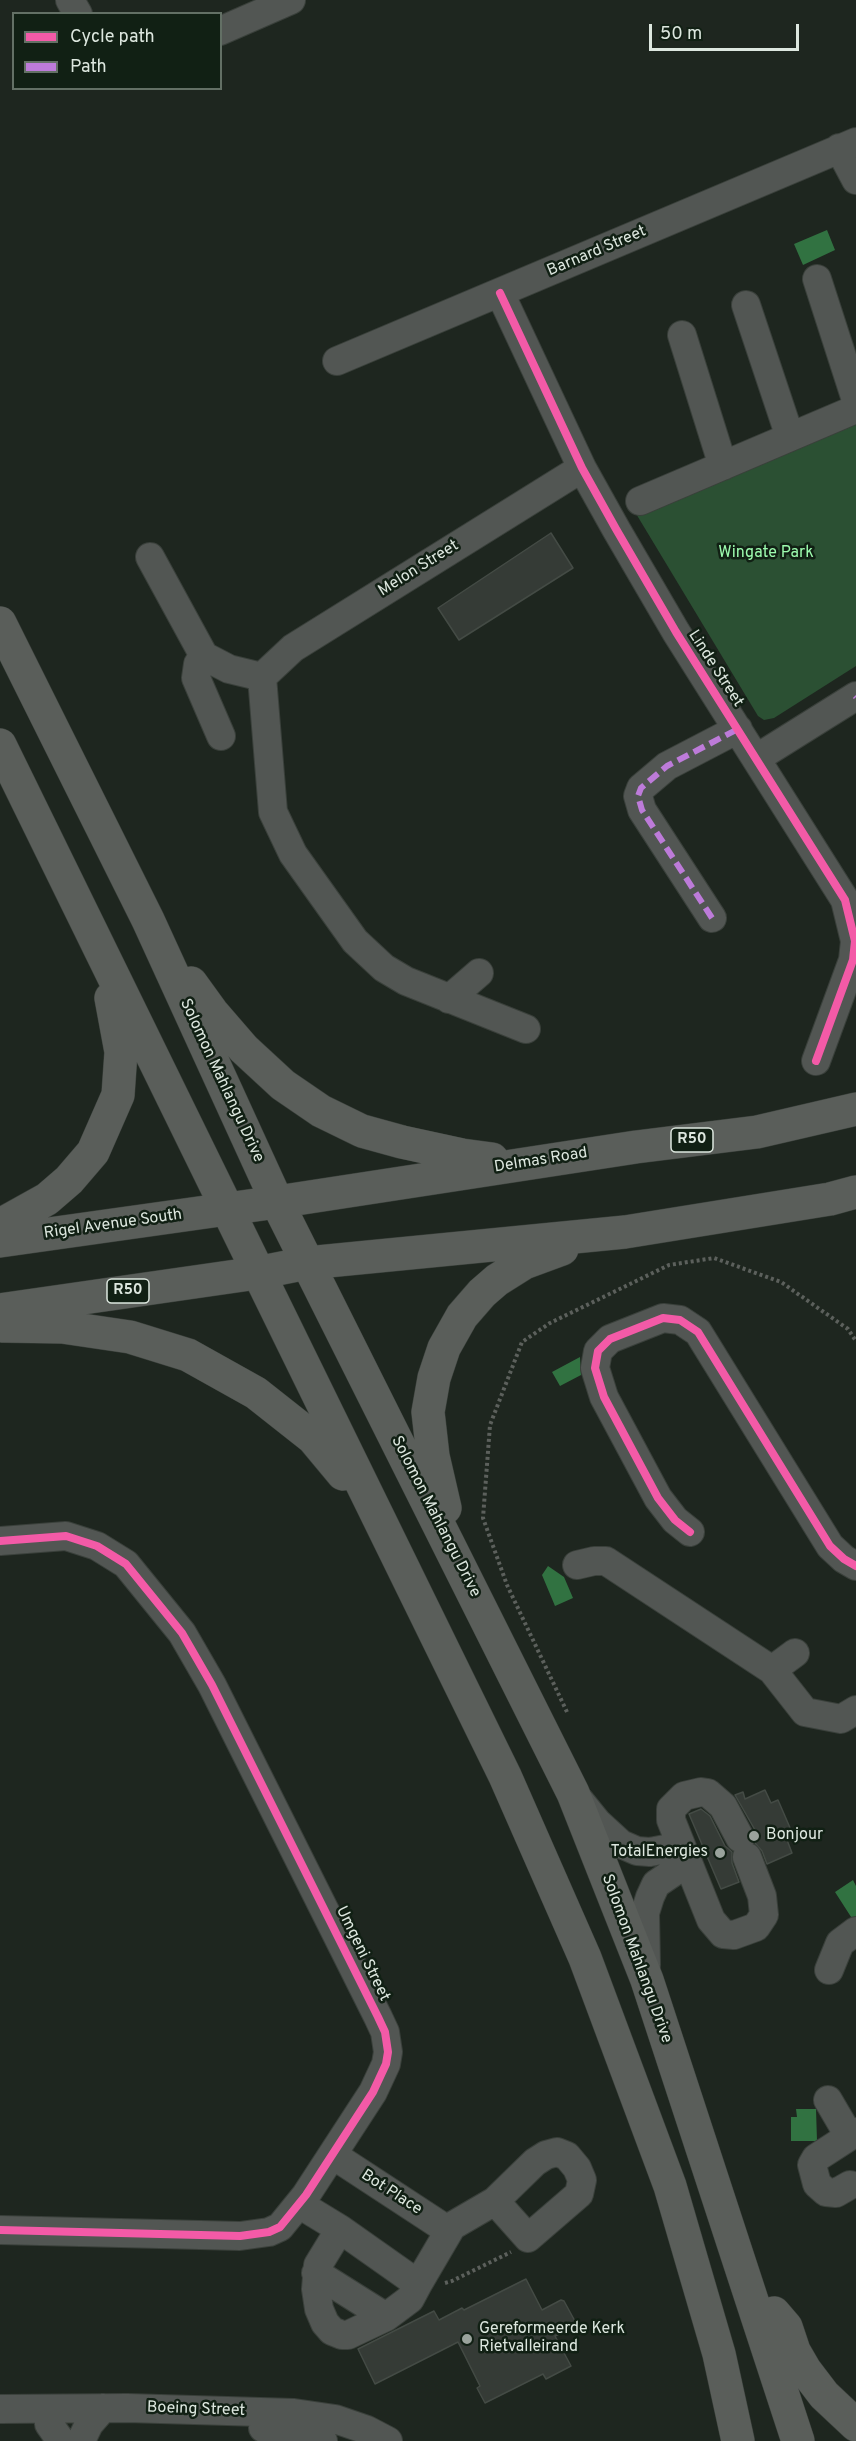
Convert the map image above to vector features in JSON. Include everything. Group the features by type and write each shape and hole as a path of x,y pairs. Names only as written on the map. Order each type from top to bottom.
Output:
{"main road":[{"name":"Solomon Mahlangu Drive","path":"0,623 148,920 276,1202 573,1793 647,1980 798,2441"},
{"path":"0,746 505,1776 585,1958 670,2186 719,2354 738,2441"},
{"path":"148,920 212,1012 244,1049 283,1085 321,1111 362,1131 402,1143 462,1155 527,1163"},
{"path":"0,1226 47,1199 69,1180 93,1152 118,1095 121,1052 115,1009 89,928"},
{"name":"Delmas Road","path":"226,1209 527,1163 757,1132 856,1109"},
{"name":"R50","path":"0,1310 257,1273 307,1263 625,1232 830,1199 856,1192"},
{"name":"Rigel Avenue South","path":"0,1241 226,1209"},
{"path":"460,1565 433,1456 428,1412 434,1378 444,1348 462,1316 482,1293 515,1269 547,1253 625,1232"},
{"path":"0,1326 62,1327 129,1337 188,1355 256,1393 313,1438 377,1515"},
{"path":"747,2283 786,2327 794,2351 824,2395 856,2425"}],"street":[{"path":"222,30 291,0"},
{"path":"848,145 856,180"},
{"name":"Barnard Street","path":"337,361 848,145"},
{"path":"817,279 856,400"},
{"name":"Linde Street","path":"500,293 582,468 676,632 845,900 853,924 855,941 853,960 816,1061"},
{"path":"747,305 790,436"},
{"path":"682,335 723,466"},
{"path":"640,501 856,409"},
{"name":"Melon Street","path":"262,677 293,648 582,468"},
{"path":"150,557 204,656 229,669 262,677 270,799 273,812 293,854 365,951 384,968 406,981 526,1029"},
{"path":"204,656 198,664 196,678 221,736"},
{"path":"757,758 856,696"},
{"path":"712,918 642,810 638,796 641,788 667,766 738,729"},
{"path":"449,999 479,973"},
{"path":"690,1532 675,1520 658,1498 604,1397 595,1368 598,1352 610,1339 663,1318 680,1320 698,1332 830,1546 856,1566"},
{"name":"Umgeni Street","path":"0,1541 66,1536 97,1546 126,1564 182,1633 208,1676 385,2032 388,2052 387,2064 373,2092 333,2155 280,2227 269,2232 240,2236 0,2230"},
{"path":"577,1565 606,1561 700,1634 757,1667 797,1718 851,1721"},
{"path":"757,1667 795,1653"},
{"path":"701,1792 714,1797 723,1806 743,1847 762,1896 764,1915 756,1927 734,1935 723,1934 715,1927 684,1855 671,1820 671,1809 684,1796 701,1792"},
{"path":"573,1793 597,1822 621,1844 637,1851 684,1855"},
{"path":"647,1980 645,1913 656,1884 684,1855"},
{"path":"829,1970 840,1943 856,1931"},
{"path":"828,2100 853,2134 816,2158 812,2165 818,2184 826,2192 836,2193 850,2185"},
{"path":"340,2229 318,2265 316,2273 319,2309 325,2323 332,2331 348,2335 386,2317 410,2299 449,2231 456,2223 495,2202 535,2162 546,2155 557,2152 567,2156 577,2168 582,2180 579,2194 528,2238 495,2202"},
{"name":"Bot Place","path":"333,2155 449,2231"},
{"path":"299,2204 340,2229 418,2284"},
{"path":"316,2273 386,2317"},
{"name":"Boeing Street","path":"0,2409 91,2424 233,2425 284,2430 323,2441"},
{"name":"Boeing Street","path":"0,2422 55,2433 91,2424 294,2413 335,2420 367,2430 388,2441"}],"path":[{"path":"418,2284 424,2287 452,2282 511,2252 528,2238"}],"green space":[{"name":"Wingate Park","path":"856,416 856,666 774,718 764,720 758,716 635,512"}],"shaded area":[{"path":"827,230 835,250 803,265 794,244"},
{"path":"580,1357 581,1375 560,1386 552,1372"},
{"path":"548,1566 564,1577 573,1598 555,1606 542,1575"},
{"path":"853,1880 856,1886 856,1918 853,1920 835,1892"},
{"path":"796,2109 816,2109 817,2141 791,2141 791,2117 797,2117"}],"building":[{"path":"551,533 573,568 459,640 438,608"},
{"path":"765,1790 771,1803 778,1800 794,1837 787,1840 792,1853 767,1864 762,1851 755,1843 755,1830 735,1795 743,1792 745,1799"},
{"path":"701,1809 710,1816 725,1846 732,1852 732,1863 739,1882 721,1889 689,1814"},
{"name":"Gereformeerde Kerk Rietvalleirand","path":"526,2279 542,2310 561,2300 564,2301 576,2323 575,2327 555,2336 571,2366 546,2379 543,2374 485,2403 477,2388 480,2386 458,2342 375,2384 358,2349 434,2311 439,2320"}],"marked path":[{"path":"712,918 642,810 638,796 641,788 667,766 738,729"}],"cycle path":[{"path":"500,293 582,468 616,529 676,632 845,900 855,941 853,960 816,1061"},
{"path":"690,1532 675,1520 658,1498 604,1397 595,1368 598,1351 610,1339 663,1318 680,1320 698,1332 830,1546 856,1566"},
{"path":"0,1541 66,1536 97,1546 126,1564 182,1633 212,1685 378,2017 385,2032 388,2052 386,2064 373,2092 306,2195 280,2227 269,2232 240,2236 0,2230"}],"place":[{"name":"Bonjour","path":"754,1836"},
{"name":"TotalEnergies","path":"720,1853"},
{"name":"Gereformeerde Kerk Rietvalleirand","path":"467,2339"}]}
